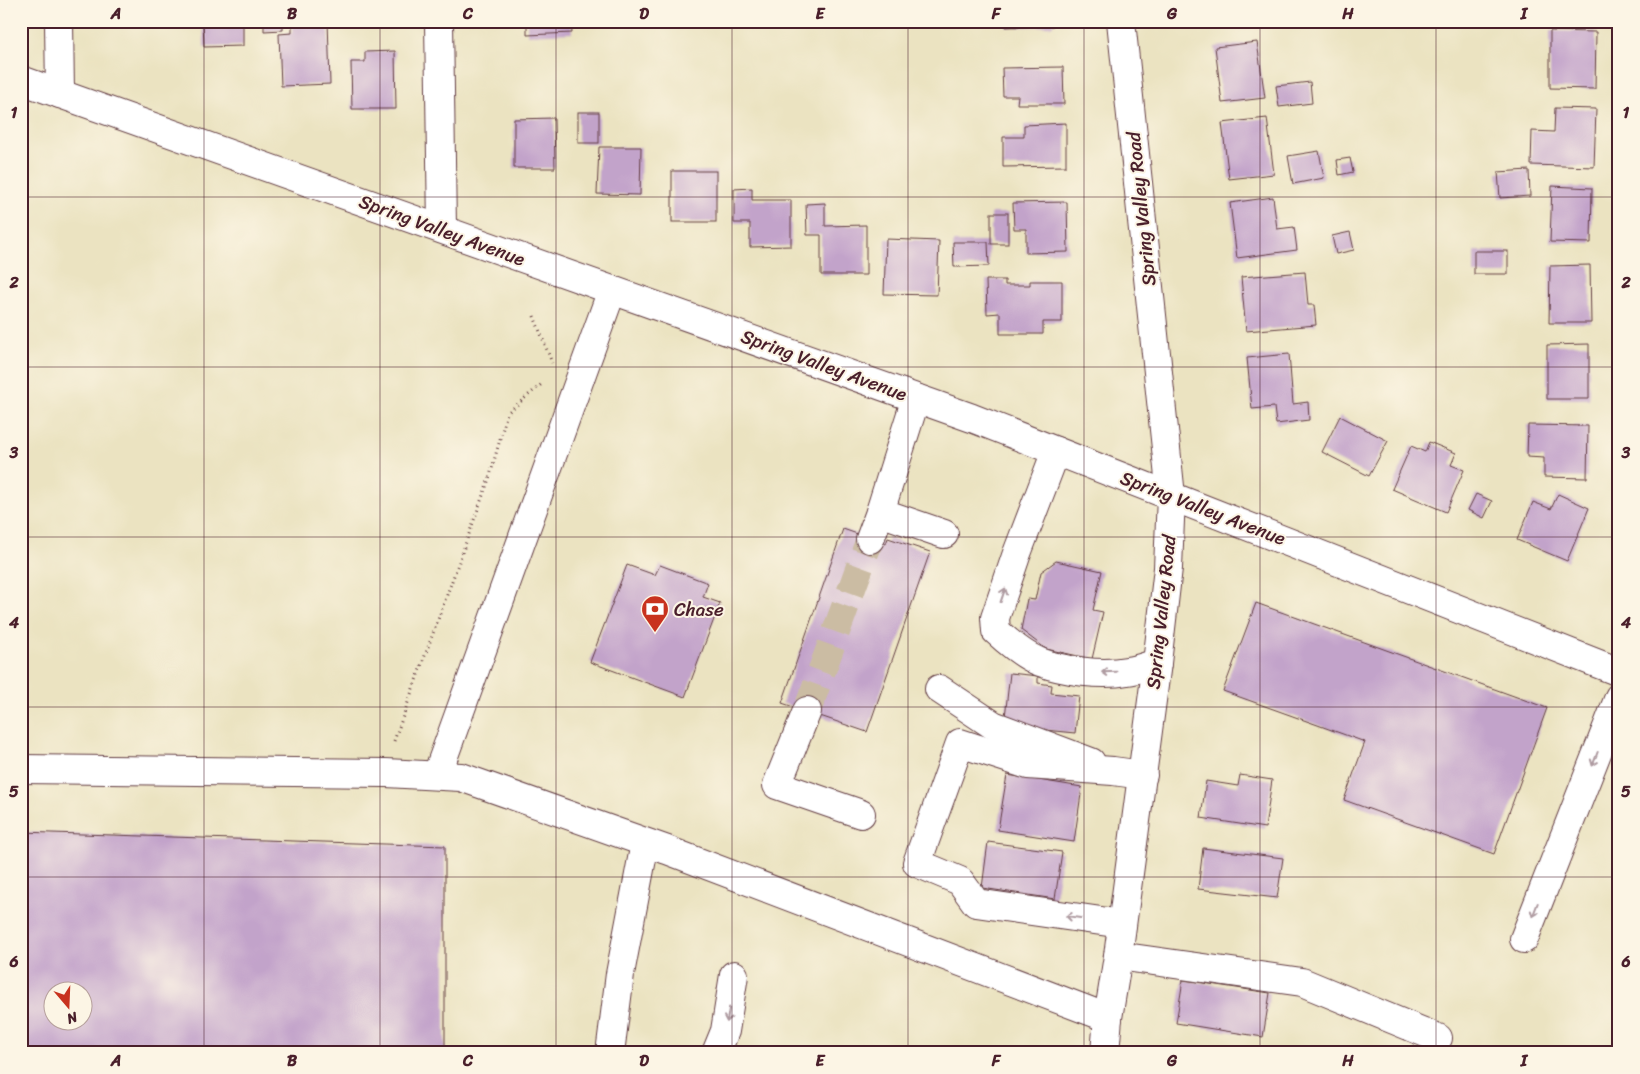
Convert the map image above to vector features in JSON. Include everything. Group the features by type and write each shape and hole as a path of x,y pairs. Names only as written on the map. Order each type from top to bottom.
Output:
{"street":[{"path":"59,21 60,94"},
{"path":"439,21 442,229"},
{"name":"Spring Valley Road","path":"1105,1053 1108,1018 1157,663 1168,568 1171,496 1121,21"},
{"name":"Spring Valley Avenue","path":"21,80 972,418 1619,672"},
{"path":"437,775 612,290"},
{"path":"870,539 916,398"},
{"path":"1056,451 1016,556 995,618 996,631 1022,653 1039,662 1071,670 1103,673 1127,672 1157,663"},
{"path":"880,512 944,534"},
{"path":"940,688 993,725 1113,771"},
{"path":"1524,939 1612,735 1619,697"},
{"path":"807,711 778,785 860,814"},
{"path":"1122,924 976,903 960,881 917,864 960,743 1028,765 1143,775"},
{"path":"21,769 386,773 462,777 645,843 1108,1018"},
{"path":"610,1053 620,974 645,843"},
{"path":"1118,956 1302,982 1438,1038"},
{"path":"716,1053 725,1031 734,975"}],"path":[{"path":"534,316 553,366"},
{"path":"392,743 490,476 507,413 547,380"}],"building":[{"path":"117,21 154,21 154,24 117,26"},
{"path":"203,21 243,21 243,46 204,47"},
{"path":"264,21 283,21 283,30 264,31"},
{"path":"292,21 328,21 330,84 281,86 279,34 292,33"},
{"path":"527,21 571,21 572,33 527,35"},
{"path":"1006,21 1053,21 1053,26 1006,27"},
{"path":"1550,31 1596,32 1595,89 1550,88"},
{"path":"1257,42 1265,98 1222,103 1215,47"},
{"path":"395,51 396,109 352,109 351,62 365,62 365,52"},
{"path":"1063,67 1064,104 1017,104 1018,96 1003,96 1002,68"},
{"path":"1310,82 1312,103 1279,107 1276,86"},
{"path":"1555,108 1596,109 1594,167 1531,165 1532,131 1554,132"},
{"path":"578,112 599,112 599,143 578,143"},
{"path":"554,118 555,168 514,168 514,119"},
{"path":"1267,118 1274,174 1229,179 1222,123"},
{"path":"1066,123 1066,166 1003,167 1003,137 1024,137 1024,125"},
{"path":"599,147 641,147 640,195 597,194"},
{"path":"1319,151 1324,178 1293,184 1288,156"},
{"path":"1350,158 1353,172 1339,175 1337,160"},
{"path":"1529,170 1530,196 1500,198 1498,172"},
{"path":"672,171 716,171 716,222 672,222"},
{"path":"1552,186 1592,188 1591,243 1550,242"},
{"path":"752,188 752,200 791,200 791,246 750,247 750,223 734,223 734,189"},
{"path":"1273,197 1277,229 1294,227 1297,250 1237,258 1230,203"},
{"path":"1067,202 1068,252 1026,253 1026,229 1014,229 1013,203"},
{"path":"825,203 825,226 866,225 866,275 821,275 821,235 807,235 806,204"},
{"path":"991,213 1008,213 1008,244 991,244"},
{"path":"1350,232 1354,250 1336,254 1332,236"},
{"path":"886,239 939,241 937,295 884,294"},
{"path":"953,242 988,242 989,266 954,267"},
{"path":"1474,251 1508,251 1508,274 1474,274"},
{"path":"1590,265 1591,323 1549,323 1550,266"},
{"path":"1305,272 1308,305 1314,305 1316,325 1246,331 1241,277"},
{"path":"986,280 1005,280 1005,285 1030,285 1030,281 1062,281 1062,322 1043,322 1043,334 1000,334 1000,313 987,314"},
{"path":"1589,344 1589,399 1547,399 1547,345"},
{"path":"1289,354 1293,404 1308,402 1309,420 1276,424 1274,407 1252,409 1247,358"},
{"path":"1340,416 1388,441 1369,476 1322,452"},
{"path":"1528,425 1588,426 1587,478 1544,477 1544,458 1527,457"},
{"path":"1429,442 1456,453 1451,465 1464,470 1446,512 1392,489 1411,446 1425,452"},
{"path":"1476,494 1492,501 1484,518 1468,510"},
{"path":"1558,494 1589,508 1567,561 1517,540 1533,502 1551,509"},
{"path":"843,529 886,544 888,538 930,552 867,732 782,703"},
{"path":"1056,561 1102,571 1093,610 1103,612 1092,659 1046,649 1021,630 1027,599 1035,600 1041,572"},
{"name":"Chase","path":"627,565 655,575 660,565 708,583 703,597 720,603 685,697 590,662"},
{"path":"1256,603 1547,708 1494,854 1344,800 1365,742 1223,691"},
{"path":"1010,673 1038,676 1038,683 1052,685 1051,693 1079,696 1075,733 1004,726"},
{"path":"1007,775 1082,787 1074,842 998,830"},
{"path":"1240,775 1272,780 1265,828 1201,818 1206,781 1238,786"},
{"path":"21,832 445,846 445,1053 21,1053"},
{"path":"988,842 1062,852 1055,899 982,888"},
{"path":"1203,848 1283,858 1277,898 1198,889"},
{"path":"1183,980 1270,993 1263,1037 1176,1023"},
{"path":"775,1046 792,1053 772,1053"}],"tunnel":[{"path":"807,711 870,539"}],"place":[{"name":"Chase","path":"655,633"}]}
